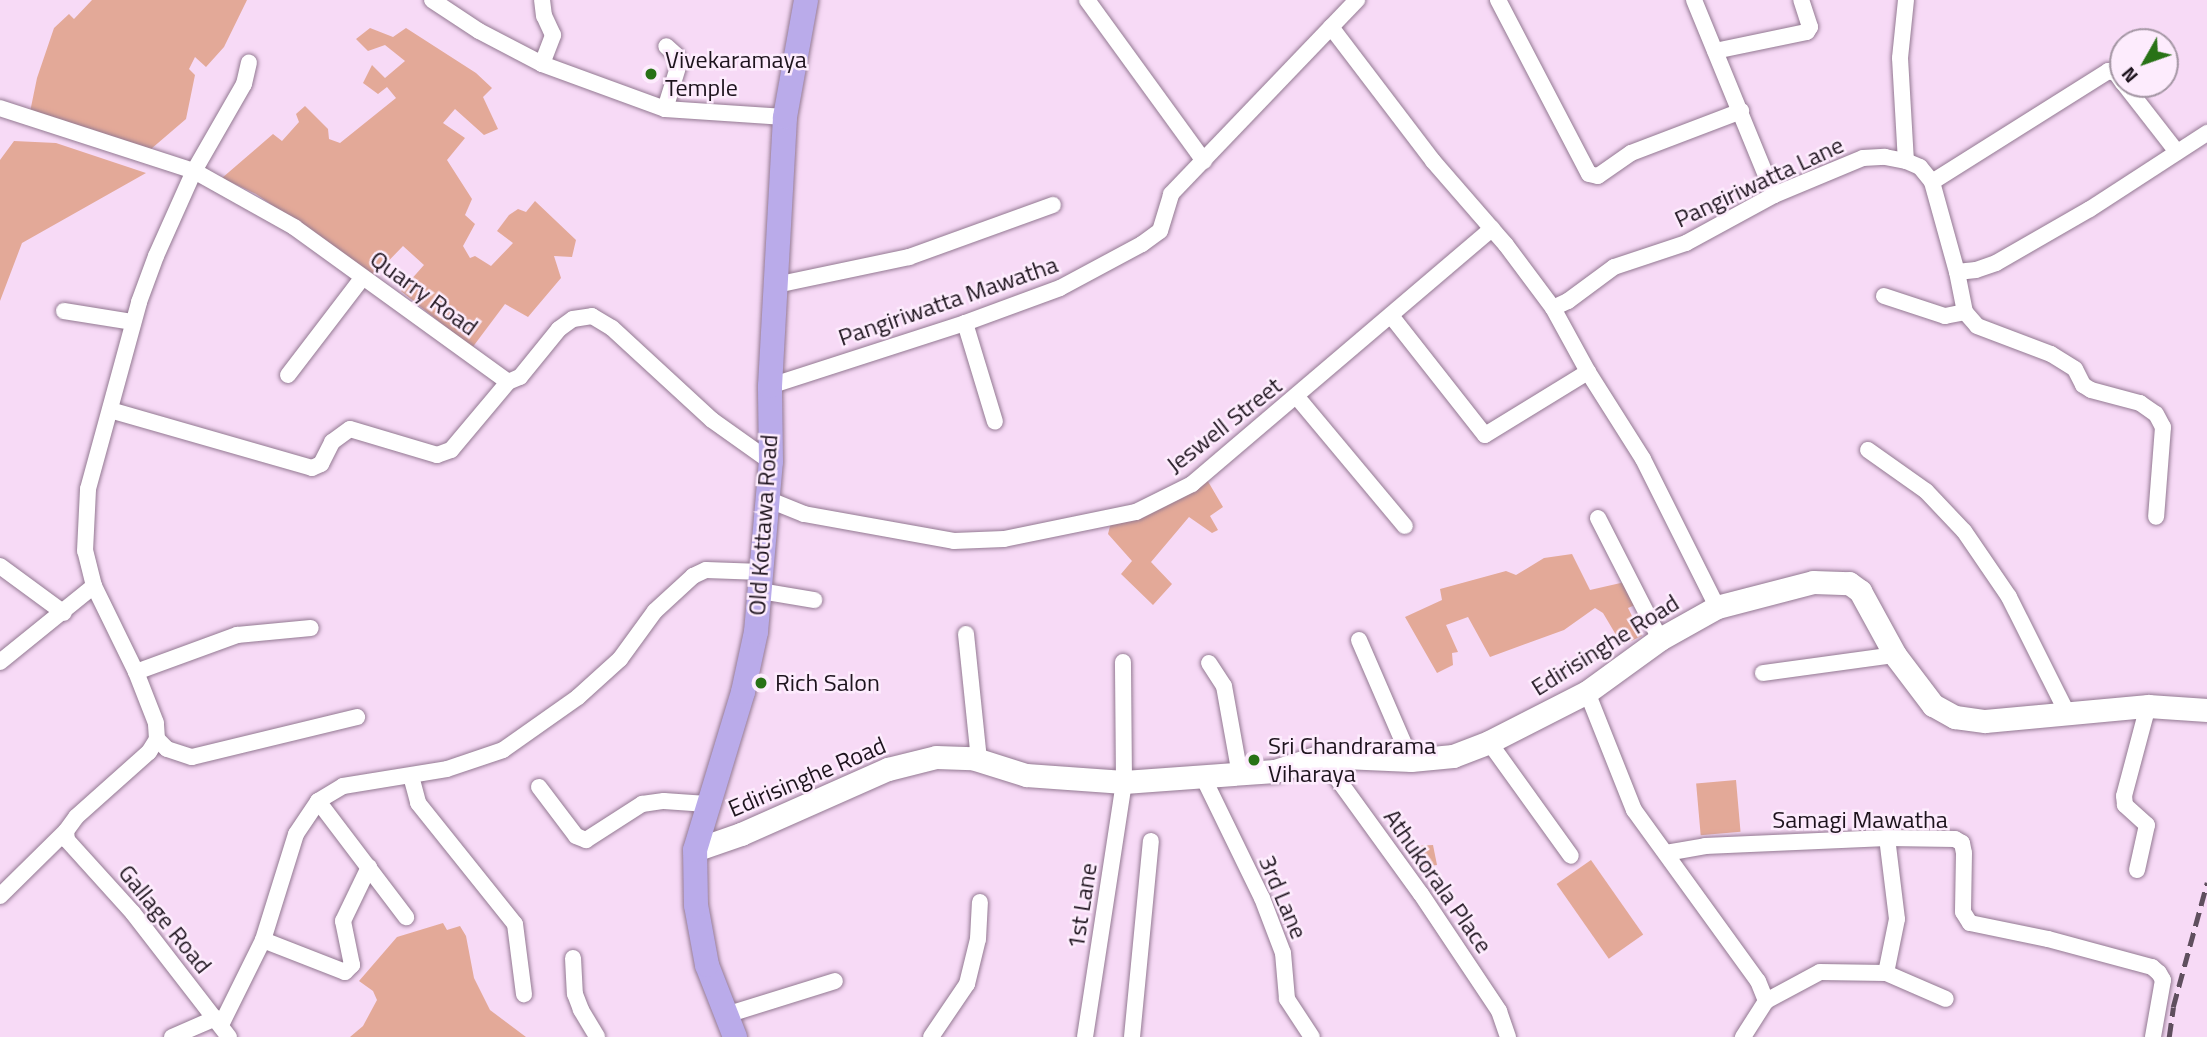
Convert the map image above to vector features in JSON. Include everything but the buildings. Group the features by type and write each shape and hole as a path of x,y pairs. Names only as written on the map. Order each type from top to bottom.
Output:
{"main road":[{"name":"Old Kottawa Road","path":"730,1026 707,965 696,905 695,850 743,692 756,632 771,462 770,386 785,117 806,0"},
{"name":"Edirisinghe Road","path":"695,850 741,834 888,769 936,757 979,760 1026,775 1124,782 1275,771 1321,756 1411,760 1453,756 1489,742 1587,692 1660,639 1717,607 1813,582 1849,583 1860,591 1895,655 1933,705 1955,717 1985,721 2148,706 2207,710"}],"street":[{"path":"432,0 479,31 542,64 665,109 785,117"},
{"path":"542,0 544,16 553,35 542,64"},
{"path":"1087,0 1204,161"},
{"name":"Pangiriwatta Mawatha","path":"770,386 965,323 1060,288 1142,244 1160,231 1171,194 1357,0"},
{"path":"1498,0 1589,174 1598,176 1631,153 1741,111"},
{"path":"1694,0 1774,195"},
{"path":"1715,51 1807,32 1810,27 1801,0"},
{"path":"1906,0 1900,58 1906,161 1920,167 1931,182 1957,272 1965,312 1977,326 2051,354 2075,369 2083,384 2091,390 2140,402 2156,414 2163,427 2156,517"},
{"path":"1331,27 1433,160 1492,229 1553,308 1588,372 1643,459 1717,607"},
{"path":"665,109 679,64 676,55 666,46"},
{"path":"0,896 66,831 76,817 149,752 157,739 156,723 136,672 93,586 85,551 89,489 133,321 156,256 194,171 244,84 249,64"},
{"path":"1931,182 2109,71"},
{"path":"2136,98 2178,152"},
{"name":"Quarry Road","path":"0,108 194,171 294,227 508,382"},
{"path":"1957,272 1976,270 1996,263 2090,209 2207,133"},
{"name":"Pangiriwatta Lane","path":"1553,308 1569,301 1614,267 1686,243 1774,195 1863,158 1885,157 1906,161"},
{"path":"776,285 909,257 1053,205"},
{"name":"Jeswell Street","path":"767,499 804,514 954,541 1004,539 1136,512 1192,484 1392,317 1492,229"},
{"path":"288,375 363,277"},
{"path":"1884,296 1945,316 1965,312"},
{"path":"64,311 133,321"},
{"path":"110,410 312,468 321,464 332,442 350,429 437,455 452,450 508,382 520,377 559,329 573,319 592,316 612,328 712,420 771,462"},
{"path":"1392,317 1485,435 1588,372"},
{"path":"965,323 996,422"},
{"path":"1297,397 1405,526"},
{"path":"1868,450 1926,491 1964,531 2009,597 2067,713"},
{"path":"1598,518 1660,639"},
{"path":"0,566 64,613"},
{"path":"172,1037 222,1027 263,940 296,834 318,801 343,786 447,769 503,750 578,697 620,659 655,611 692,576 706,570 761,582 814,600"},
{"path":"0,662 64,613 93,586"},
{"path":"136,672 237,635 311,628"},
{"path":"966,634 979,760"},
{"path":"1359,640 1411,760"},
{"path":"1763,673 1895,655"},
{"name":"1st Lane","path":"1084,1037 1124,782 1123,662"},
{"path":"1209,663 1224,686 1240,775"},
{"path":"1587,692 1633,810 1758,981 1766,1001"},
{"path":"2137,870 2147,825 2125,805 2124,796 2148,706"},
{"path":"157,739 167,749 192,757 357,717"},
{"path":"1489,742 1571,856"},
{"name":"Athukorala Place","path":"1321,756 1421,894 1499,1011 1506,1035"},
{"name":"3rd Lane","path":"1202,775 1266,909 1283,953 1287,999 1312,1037"},
{"path":"411,776 418,803 515,924 524,994"},
{"path":"539,787 576,836 586,840 642,804 664,801 707,804"},
{"path":"318,801 406,917"},
{"name":"Gallage Road","path":"66,831 67,840 134,912 222,1027"},
{"path":"1885,973 1897,919 1887,838"},
{"name":"Samagi Mawatha","path":"1666,853 1705,846 1887,838 1955,839 1962,843 1963,912 1970,923 2048,939 2152,967 2163,980 2154,1037"},
{"path":"1132,1037 1150,841"},
{"path":"263,940 345,972 352,965 343,921 369,867"},
{"path":"931,1037 967,984 978,939 980,902"},
{"path":"573,958 575,994 597,1037"},
{"path":"1743,1037 1766,1001 1820,972 1885,973 1946,999"},
{"path":"730,1026 835,981"}],"shaded area":[{"path":"92,0 247,0 224,47 206,67 195,57 189,69 195,75 186,119 151,149 30,112 37,78 54,28 69,14 74,19"},
{"path":"370,28 393,37 406,28 476,73 492,88 483,97 498,129 484,135 455,109 443,123 465,138 447,160 472,199 465,215 475,224 463,246 470,258 475,256 491,266 513,243 497,231 509,215 518,209 526,212 535,201 576,240 572,257 554,256 561,278 528,317 505,304 472,348 401,291 424,265 403,246 374,276 256,194 222,178 273,134 282,141 299,122 296,114 305,106 328,129 329,139 340,143 396,98 387,87 378,94 363,83 372,65 385,78 405,61 385,45 368,51 356,39"},
{"path":"14,141 56,143 146,173 22,243 0,301 0,160"},
{"path":"1206,478 1223,507 1210,516 1218,530 1212,533 1189,517 1151,562 1172,584 1153,605 1121,574 1132,561 1108,534 1111,522"},
{"path":"1572,554 1590,590 1625,582 1635,605 1628,608 1642,636 1622,645 1603,613 1595,608 1564,630 1490,657 1468,617 1446,625 1458,652 1452,653 1453,665 1437,673 1405,617 1442,600 1440,589 1506,571 1516,575 1544,558"},
{"path":"1736,780 1741,832 1701,835 1696,783"},
{"path":"1433,845 1437,865 1418,867 1415,846"},
{"path":"1591,860 1643,935 1609,959 1557,884"},
{"path":"443,923 447,930 460,926 466,936 474,978 490,1010 526,1037 350,1037 363,1026 377,1000 373,991 359,981 397,937"}],"railway":[{"path":"2169,1037 2173,1007 2207,883"}],"place":[{"name":"Vivekaramaya Temple","path":"651,74"},
{"name":"Rich Salon","path":"761,683"},
{"name":"Sri Chandrarama Viharaya","path":"1254,760"}]}
